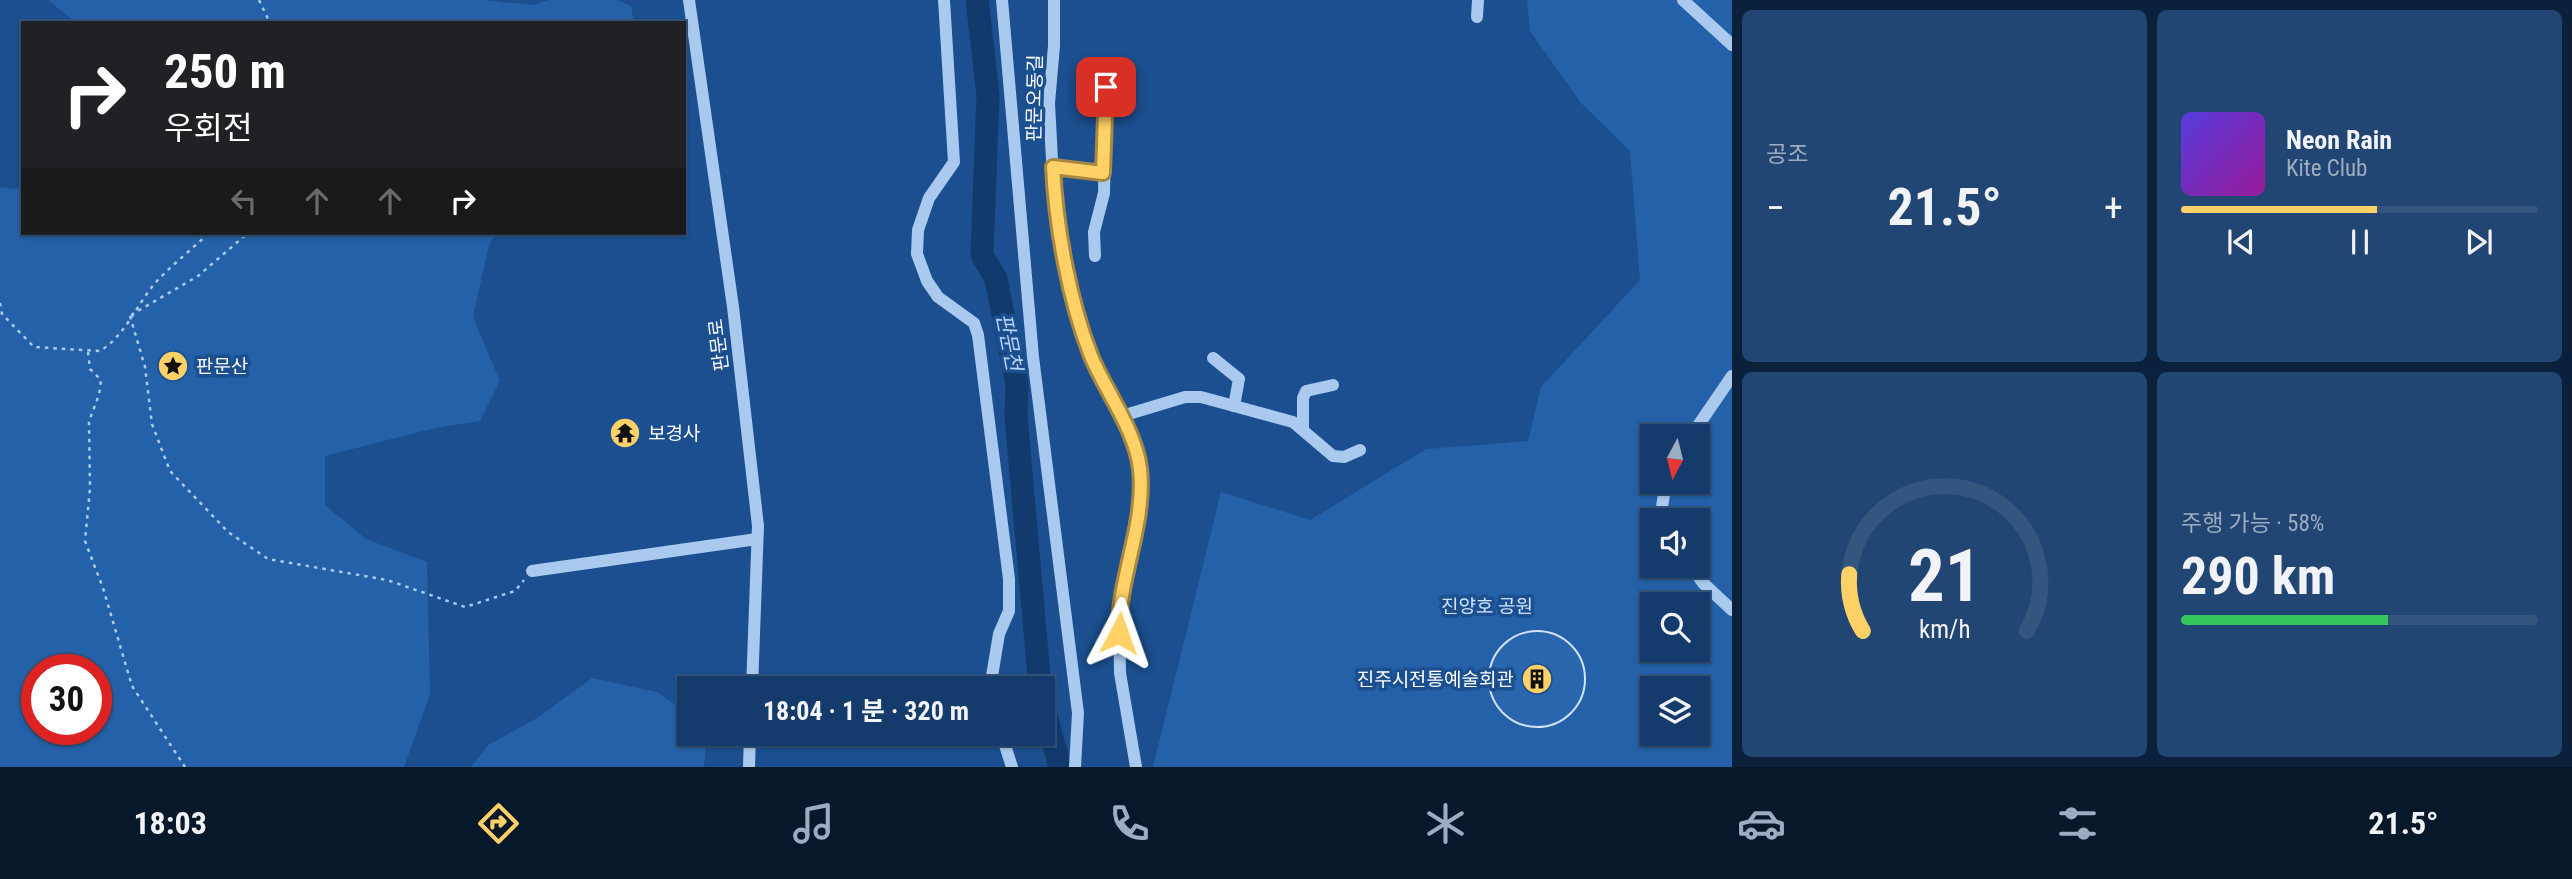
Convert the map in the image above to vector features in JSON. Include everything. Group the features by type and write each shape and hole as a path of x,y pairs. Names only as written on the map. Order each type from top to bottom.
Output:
{"street":[{"name":"판문로","path":"689,0 733,307 757,539 752,676"},
{"path":"944,0 954,162 929,198 918,230 918,254 927,281 938,297 974,323 978,335 1009,579 1009,611 999,634 991,676"},
{"path":"1002,0 1033,357 1079,713 1074,767"},
{"name":"판문오동길","path":"1054,0 1054,46 1049,103 1053,167 1067,268 1091,356 1122,416 1140,466 1140,510 1119,612 1120,673 1136,767"},
{"path":"1476,17 1478,0"},
{"path":"1683,0 1732,45"},
{"path":"1095,256 1094,232 1104,193 1106,87"},
{"path":"1053,167 1103,173"},
{"path":"1213,359 1239,379 1234,406"},
{"path":"1699,424 1732,376"},
{"path":"1303,428 1303,398 1306,391 1333,385"},
{"path":"1122,416 1185,397 1234,406 1293,422 1333,456 1344,457 1360,450"},
{"path":"532,571 757,539"},
{"path":"1699,578 1732,610"},
{"path":"749,767 750,746"},
{"path":"1005,746 1012,767"}],"path":[{"path":"258,0 269,21"},
{"path":"0,303 2,314 34,347 88,352 106,348 123,330 130,316 158,281 207,235"},
{"path":"130,316 198,276 246,235"},
{"path":"130,316 145,367 152,424 170,471 228,532 268,559 387,580 466,607 515,591 532,571"},
{"path":"88,352 90,369 101,380 89,421 90,488 85,541 103,588 132,685 185,767"}],"green space":[{"path":"48,0 485,0 532,5 549,0 617,0 631,6 634,21 74,21"},
{"name":"진양호 공원","path":"1527,0 1732,0 1732,767 1153,767 1221,492 1310,520 1426,449 1528,441 1541,387 1640,280 1630,151 1581,103 1530,31"},
{"path":"21,185 21,235 495,235 489,245 473,317 500,381 480,421 435,428 325,456 325,505 366,539 427,562 430,694 404,767 0,767 0,187 17,189"},
{"path":"592,678 657,692 677,706 677,746 706,746 704,767 471,767 488,745 537,718"}],"building":[{"name":"진주시전통예술회관","path":"1537,631 1556,634 1571,645 1582,660 1585,679 1582,698 1571,713 1556,724 1537,727 1518,724 1503,713 1492,698 1489,679 1492,660 1503,645 1518,634"}],"waterway":[{"name":"판문천","path":"977,0 988,95 982,255 996,279 1017,385 1016,416 1039,676"},
{"name":"판문천","path":"1054,746 1060,767"}],"place":[{"name":"판문산","path":"173,366"},
{"name":"보경사","path":"625,433"},
{"name":"진주시전통예술회관","path":"1537,679"}],"route":[{"path":"1106,87 1103,173 1053,167 1053,179 1067,268 1091,356 1117,404 1140,466 1140,510 1119,612 1119,633"}]}
